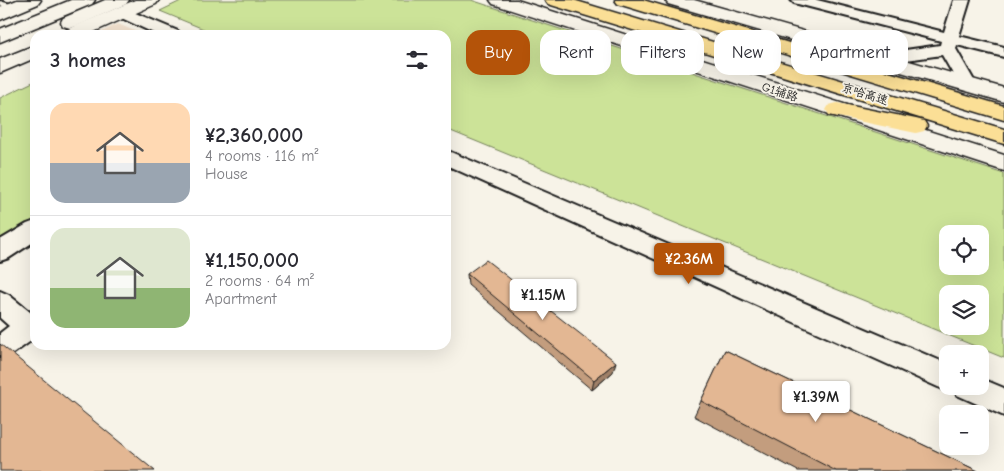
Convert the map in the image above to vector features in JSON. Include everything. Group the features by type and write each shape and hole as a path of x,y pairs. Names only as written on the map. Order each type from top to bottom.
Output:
{"highway":[{"name":"京哈高速","path":"554,0 1004,136"},
{"name":"京哈高速","path":"624,0 1004,113"},
{"path":"706,9 937,92"},
{"path":"837,110 1004,144"}],"street":[{"path":"5,8 32,0"},
{"path":"0,36 86,0"},
{"path":"55,30 121,6 150,0"},
{"name":"G1辅路","path":"499,0 1004,163"},
{"path":"674,0 791,34"},
{"path":"799,0 948,44 1004,52"},
{"path":"962,0 948,44 967,84"},
{"path":"80,30 121,6"},
{"path":"121,6 163,30"},
{"path":"0,53 30,40"},
{"path":"908,53 948,44"},
{"path":"0,67 30,53"},
{"path":"908,67 1004,95"},
{"path":"451,159 939,374"},
{"path":"0,252 30,233"},
{"path":"0,302 29,327 0,348"},
{"path":"988,395 1004,402"}],"shaded area":[{"path":"118,24 132,30 105,30"}],"green space":[{"path":"183,0 471,0 563,30 540,30 540,75 611,75 611,46 621,49 621,75 701,75 1004,174 1004,358 989,352 989,345 972,345 948,335 989,335 989,285 939,285 939,331 451,131 451,30 206,30 160,11"},
{"path":"30,83 30,224 0,244 0,98"}],"building":[{"path":"486,260 616,362 594,380 467,274"},
{"path":"0,344 155,471 0,471"},
{"path":"725,350 939,452 939,455 945,455 978,471 836,471 701,401"}]}
